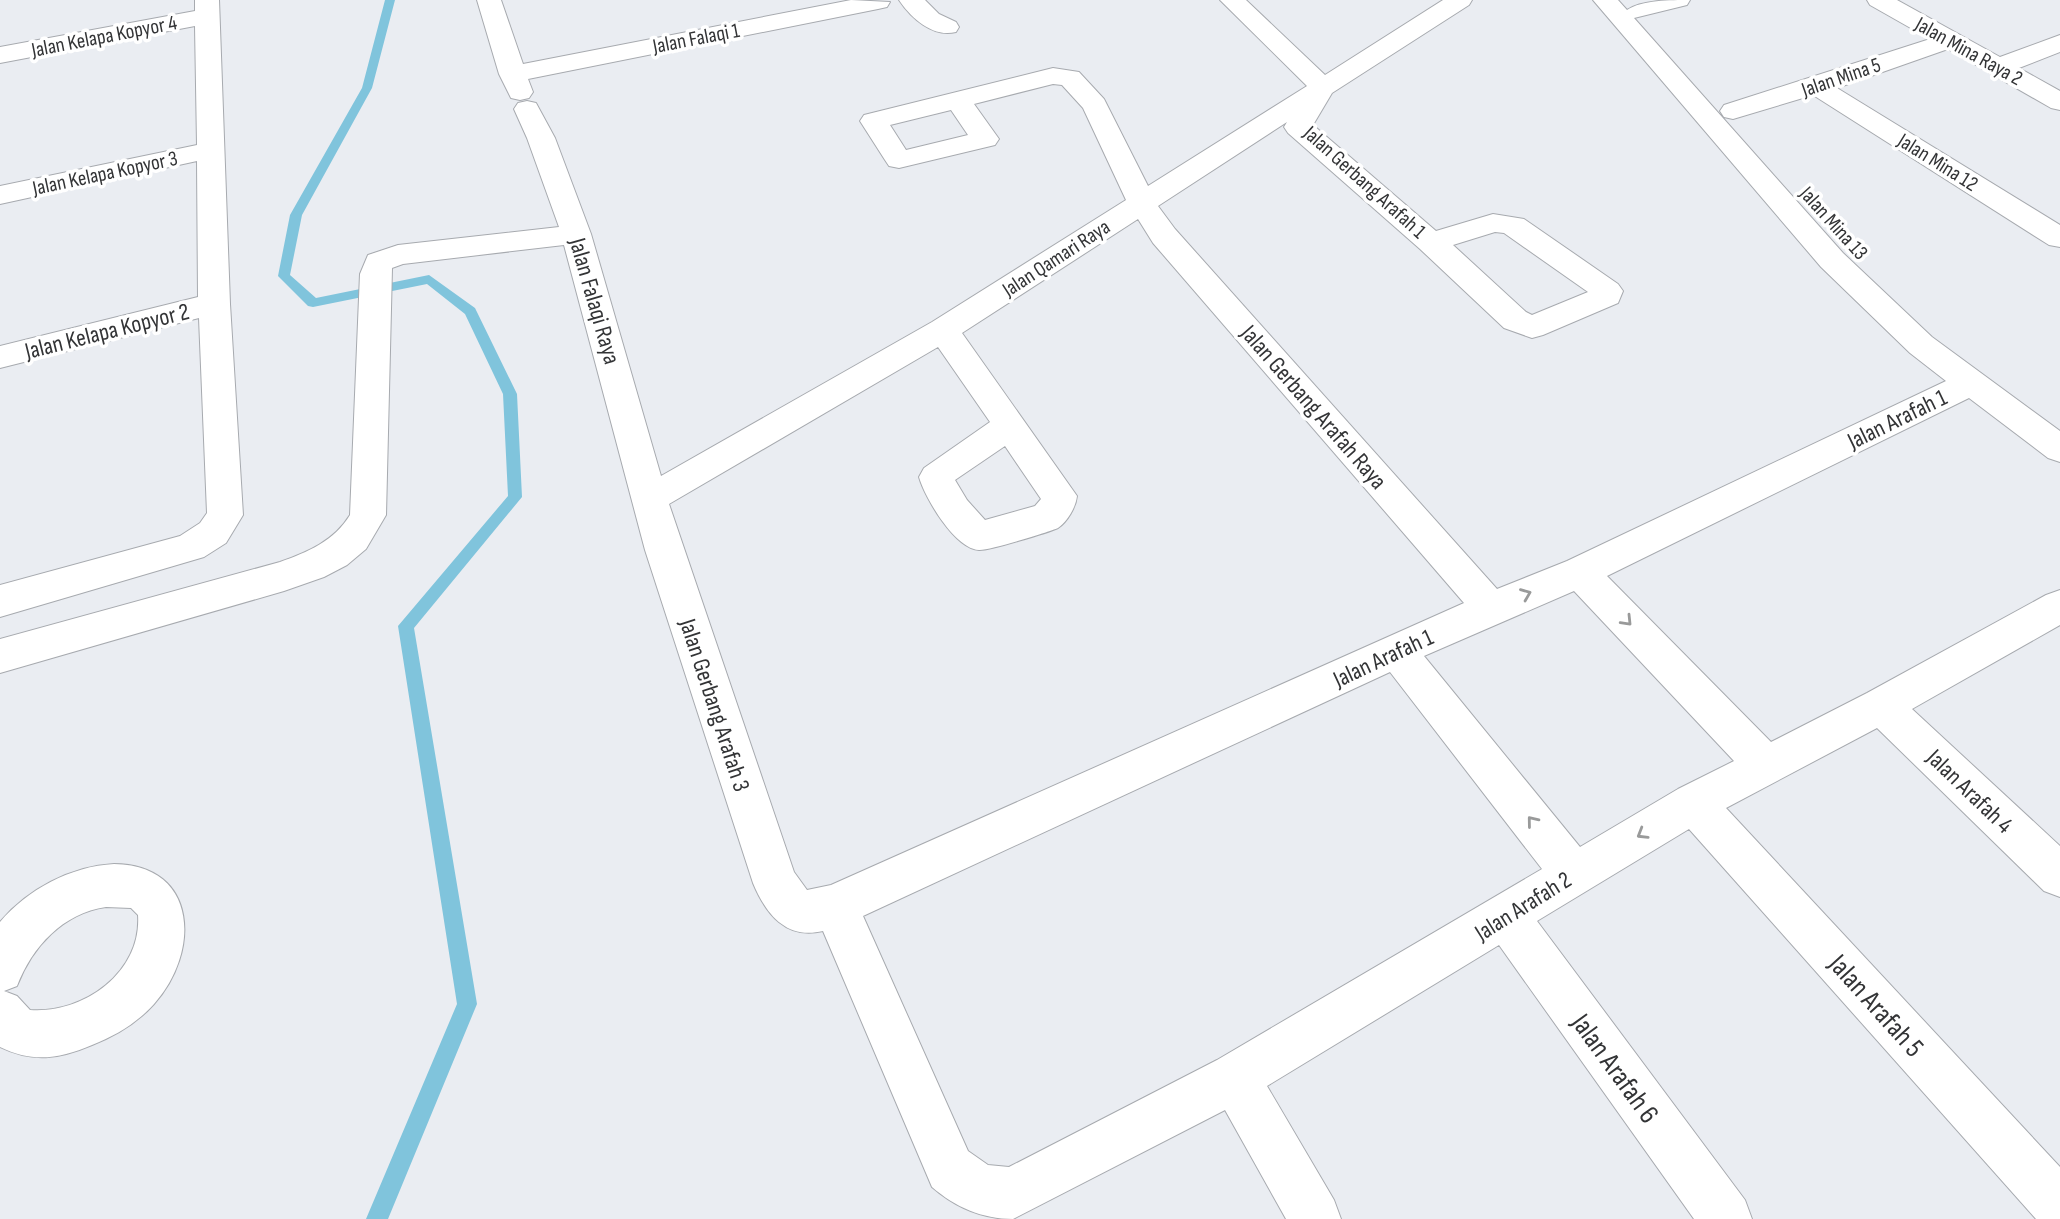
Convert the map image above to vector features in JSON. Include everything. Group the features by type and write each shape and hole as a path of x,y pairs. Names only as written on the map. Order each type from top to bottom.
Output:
{"street":[{"name":"Jalan Falaqi Raya","path":"489,0 520,91 541,138 576,234 651,498"},
{"path":"911,0 930,19 947,27"},
{"path":"1232,0 1323,87"},
{"path":"1605,0 1832,260 1921,345 1969,384 2060,449"},
{"path":"1633,6 1678,0"},
{"name":"Jalan Mina Raya 2","path":"1879,0 2060,102"},
{"name":"Jalan Falaqi 1","path":"520,91 879,1"},
{"name":"Jalan Qamari Raya","path":"651,498 943,330 1456,2"},
{"name":"Jalan Mina 13","path":"1633,6 1733,111 1916,313 1946,340 2060,423"},
{"path":"0,601 191,547 213,533 225,515 215,304 207,8"},
{"name":"Jalan Kelapa Kopyor 4","path":"0,55 207,8"},
{"name":"Jalan Mina 5","path":"1733,111 1816,86 1948,40"},
{"path":"1998,67 2060,43"},
{"name":"Jalan Gerbang Arafah Raya","path":"958,100 1053,76 1070,78 1095,105 1142,203 1164,236 1491,608"},
{"name":"Jalan Mina 12","path":"1816,86 2060,238"},
{"name":"Jalan Gerbang Arafah 1","path":"1323,87 1298,127 1523,325 1532,327 1606,296 1607,291 1601,286 1514,226 1493,223 1431,242"},
{"name":"Jalan Kelapa Kopyor 3","path":"0,195 211,150"},
{"path":"0,656 284,576 319,564 347,547 368,514 375,292 379,262 383,258 398,255 576,234"},
{"name":"Jalan Kelapa Kopyor 2","path":"0,357 215,304"},
{"path":"943,330 1008,427"},
{"name":"Jalan Arafah 1","path":"813,907 1397,652 1491,608 1580,572 1969,384"},
{"name":"Jalan Gerbang Arafah 3","path":"651,498 664,550 775,883 813,907 950,1169 965,1182 983,1191"},
{"path":"1580,572 1766,766"},
{"name":"Jalan Arafah 2","path":"983,1191 1013,1193 1235,1078 1693,803 2054,618"},
{"path":"1397,652 1574,874"},
{"name":"Jalan Arafah 4","path":"1881,706 2060,877"},
{"name":"Jalan Arafah 5","path":"1693,803 2060,1206"},
{"path":"0,1013 17,1030 45,1035 79,1028 111,1011 140,985 158,955 164,926 158,903 141,888 114,884 83,889 51,905 22,930 1,962"},
{"name":"Jalan Arafah 6","path":"1506,917 1727,1219"},
{"path":"1235,1078 1315,1219"}],"waterway":[{"path":"377,1219 467,1004 406,626 515,497 510,394 470,311 429,279 313,303 284,276 296,215 367,88 390,0"}]}
